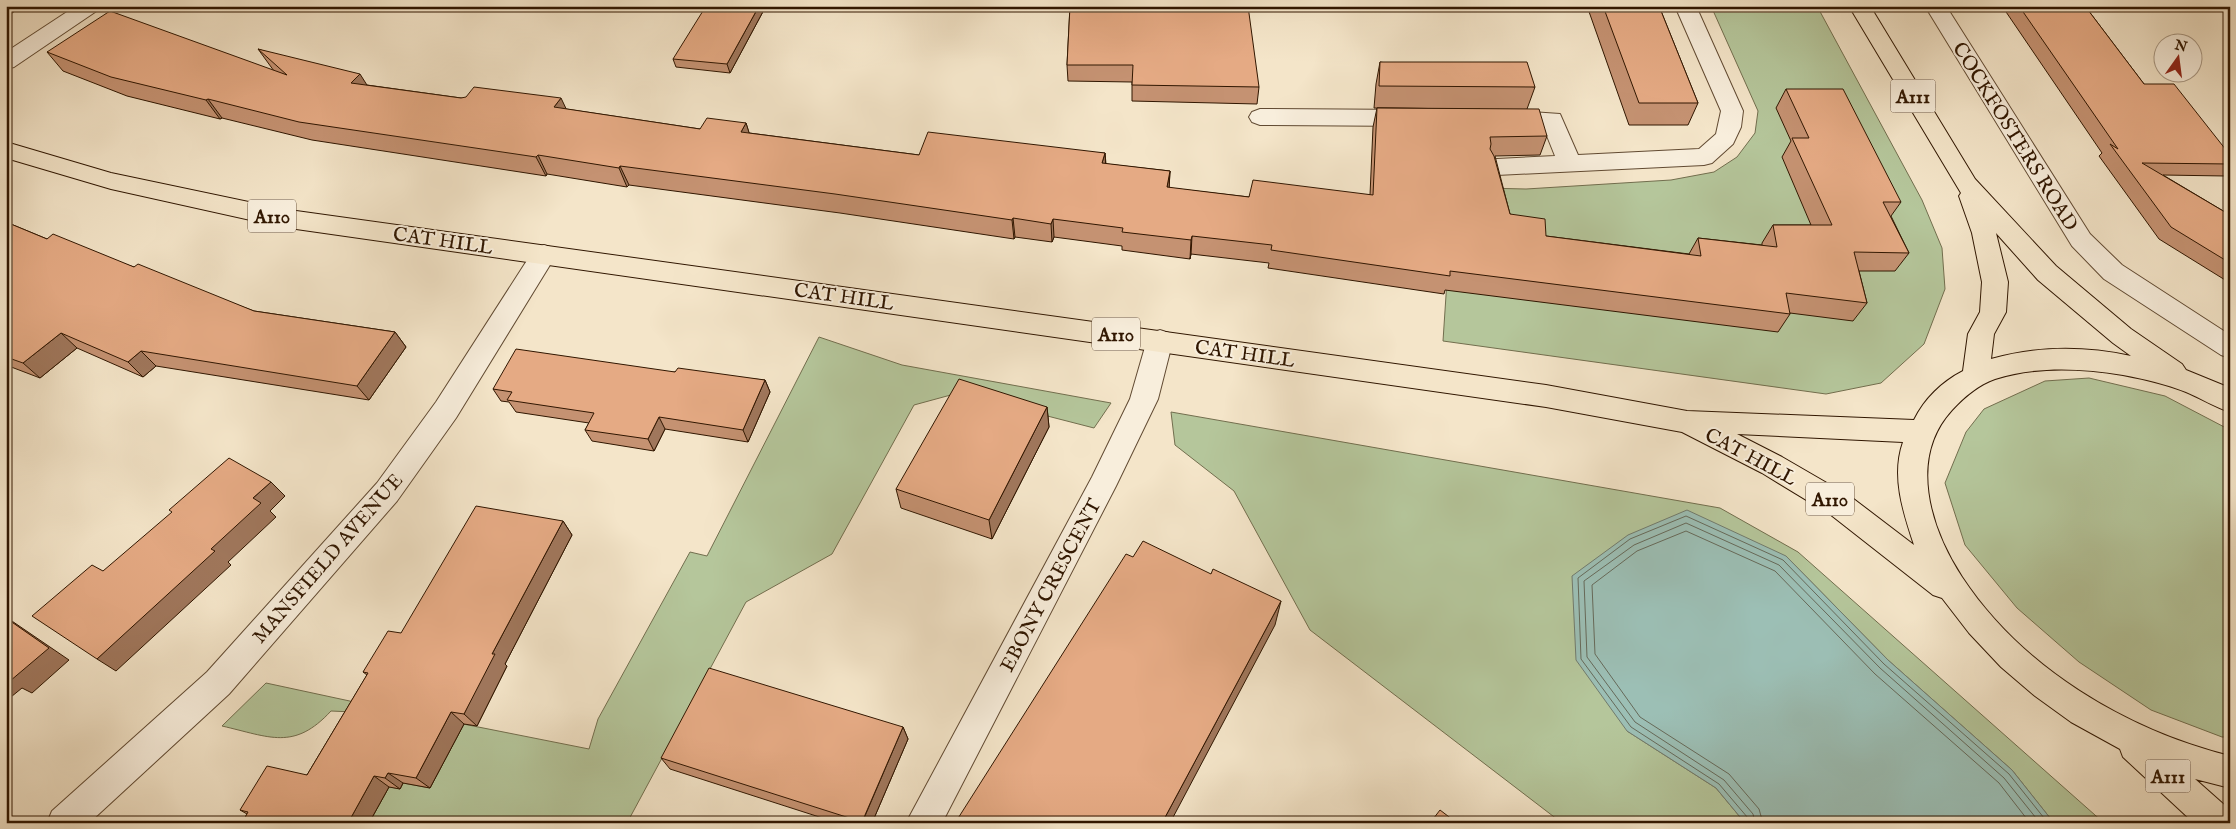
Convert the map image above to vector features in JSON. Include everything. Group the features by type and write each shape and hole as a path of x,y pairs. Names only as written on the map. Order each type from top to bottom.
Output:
{"main road":[{"name":"A111","path":"1860,6 1967,185 1984,233 1995,282 1992,312 1981,334 1976,375"},
{"name":"CAT HILL","path":"6,150 111,181 282,218 1160,340 1546,396 1686,422 1779,424 1831,429 1920,431"},
{"name":"A111","path":"1967,185 2047,273 2122,336 2188,381"},
{"path":"2230,401 2188,381 2111,363 2061,358 2015,362 1976,375 1942,398 1920,431 1912,466 1916,506 1931,550 1959,597 2001,646 2055,692 2117,731 2191,763 2230,772"},
{"name":"CAT HILL","path":"1686,422 1772,465 1841,506 1959,597"},
{"name":"A111","path":"2117,731 2219,823"}],"street":[{"path":"6,62 92,6"},
{"path":"1497,167 1570,165 1704,157 1722,145 1732,128 1732,111 1685,6"},
{"name":"COCKFOSTERS ROAD","path":"1935,6 2081,240 2113,272 2230,348"},
{"path":"1260,117 1435,118"},
{"path":"1484,118 1552,119 1570,165"},
{"name":"MANSFIELD AVENUE","path":"64,823 218,683 387,492 446,410 544,254"},
{"name":"EBONY CRESCENT","path":"923,823 1102,486 1144,399 1160,340"}],"green space":[{"path":"1711,6 1817,6 1922,200 1942,248 1945,289 1924,344 1881,383 1826,394 1443,341 1450,235 1442,187 1526,189 1671,180 1714,172 1737,157 1755,133 1758,111"},
{"path":"819,337 902,365 1111,403 1094,428 958,393 914,405 832,554 746,602 627,823 369,823 381,800 342,777 400,789 403,783 430,788 438,719 589,749 598,719 690,552 707,556"},
{"path":"2089,378 2165,396 2230,430 2230,737 2222,737 2151,710 2079,662 2017,608 1965,545 1945,483 1966,432 1984,409 2045,381"},
{"path":"1171,412 1720,508 1798,552 2104,823 2054,823 2012,770 1888,660 1786,556 1627,731 1716,788 1745,823 1562,823 1310,630 1234,491 1175,445"},
{"path":"266,683 359,703 353,712 331,711 318,724 305,732 293,736 281,738 268,737 222,726"}],"water":[{"path":"1687,510 1786,556 1888,660 2012,770 2054,823 1745,823 1716,788 1627,731 1576,660 1572,576 1628,535"}],"building":[{"path":"706,6 759,6 727,64 673,59"},
{"path":"1070,6 1248,6 1259,87 1132,85 1133,65 1067,65"},
{"path":"1603,6 1659,6 1698,103 1639,103"},
{"path":"2019,6 2085,6 2144,84 2174,84 2230,155 2230,164 2142,163 2230,215 2230,263 2171,227 2110,144 2118,149"},
{"path":"110,11 287,75 258,49 360,74 351,83 461,98 466,97 474,87 561,98 554,107 700,129 707,118 746,123 741,132 919,155 928,132 1105,153 1102,163 1170,171 1167,187 1249,197 1253,180 1373,195 1377,108 1539,109 1547,136 1490,137 1490,149 1494,156 1510,214 1545,219 1546,236 1701,256 1698,238 1777,247 1773,225 1832,225 1792,138 1809,138 1786,89 1843,89 1901,202 1883,202 1909,253 1854,252 1867,303 1786,293 1790,314 1450,271 1450,276 1271,250 1272,245 1192,236 1191,240 1122,232 1123,228 1053,219 1051,224 1013,218 1012,220 835,194 620,166 619,168 538,155 536,157 299,122 111,77 47,52"},
{"path":"1380,62 1527,62 1535,87 1379,86"},
{"path":"6,222 47,239 53,234 134,267 138,264 254,311 395,332 357,386 141,351 128,362 61,333 23,363 6,357"},
{"path":"516,349 675,372 678,368 765,380 743,430 659,417 648,439 585,430 594,413 507,400 512,392 493,389"},
{"path":"959,379 1047,407 989,520 896,489"},
{"path":"229,458 271,482 253,498 261,503 211,549 215,551 97,659 32,616 92,565 103,571 172,512 169,510"},
{"path":"476,506 563,521 492,654 495,654 464,714 451,712 416,778 388,773 385,778 374,776 348,823 242,823 248,812 240,810 267,766 307,775 368,673 363,672 388,631 401,633"},
{"path":"1143,541 1211,574 1213,569 1281,601 1162,823 955,823 1126,554 1133,557"},
{"path":"6,618 49,648 10,681 6,679"},
{"path":"709,668 903,727 862,822 661,758"},
{"path":"1440,810 1457,823 1430,823"}]}
